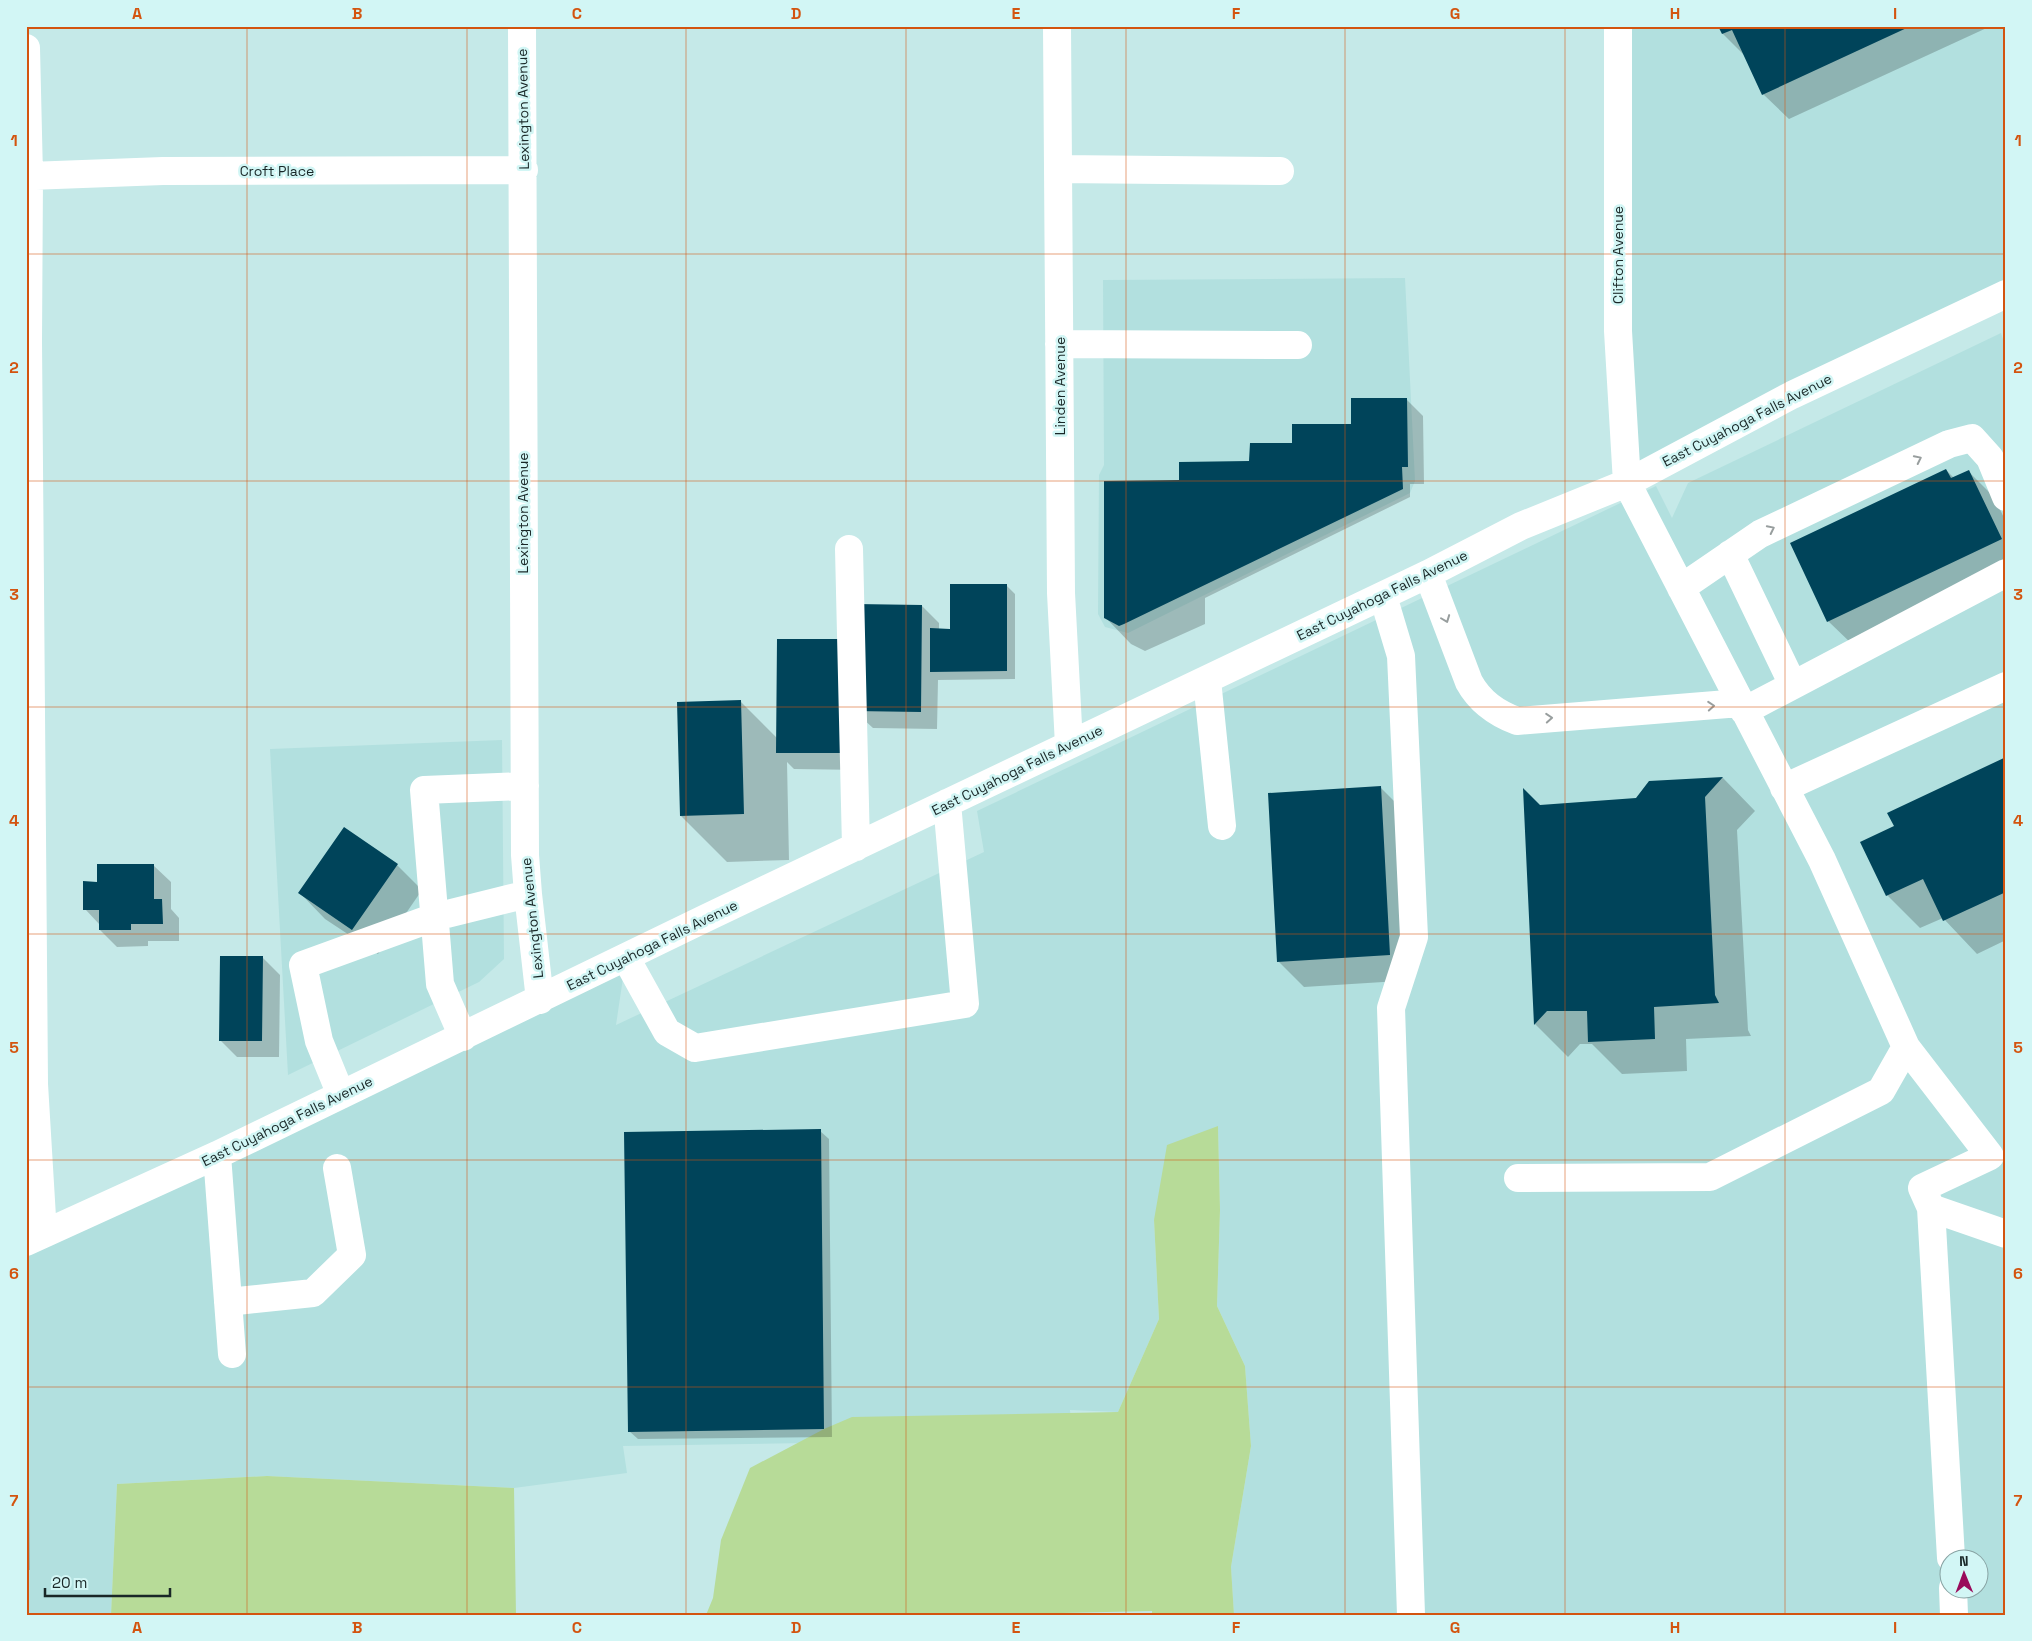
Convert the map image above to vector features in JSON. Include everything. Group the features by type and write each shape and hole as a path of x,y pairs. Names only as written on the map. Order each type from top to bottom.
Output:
{"street":[{"name":"Lexington Avenue","path":"522,26 525,786 528,894 540,1000"},
{"name":"Linden Avenue","path":"1057,26 1061,593 1069,745"},
{"name":"Clifton Avenue","path":"1618,26 1618,331 1627,483"},
{"path":"26,48 29,176 28,341 34,1238"},
{"path":"1058,169 1280,171"},
{"name":"Croft Place","path":"29,176 163,171 524,170"},
{"name":"East Cuyahoga Falls Avenue","path":"34,1238 216,1155 540,1000 1428,574 1521,526 1627,483 1792,395 2006,294"},
{"path":"1059,344 1298,345"},
{"path":"1681,588 1760,534 1949,444 1972,438 1990,458 2006,497"},
{"path":"1627,483 1822,860 1906,1047 1990,1156 1922,1188 1931,1208 1950,1548"},
{"path":"849,549 856,847"},
{"path":"1730,554 1794,685"},
{"path":"1428,574 1469,682 1476,694 1500,714 1517,720 1742,707 1794,685 2006,573"},
{"path":"1382,596 1401,656 1414,937 1391,1008 1411,1615"},
{"path":"1206,680 1222,826"},
{"path":"1784,788 2006,686"},
{"path":"463,1036 440,984 424,790 525,786"},
{"path":"626,958 667,1032 695,1048 965,1004 948,803"},
{"path":"341,1095 319,1041 303,965 435,917 528,894"},
{"path":"1518,1178 1710,1177 1881,1091 1906,1047"},
{"path":"216,1155 232,1354"},
{"path":"228,1302 313,1293 352,1255 337,1168"},
{"path":"1931,1208 2006,1234"},
{"path":"1953,1598 1954,1615"}],"shaded area":[{"path":"1618,26 2006,26 2006,294 1627,483"},
{"path":"1405,278 1415,481 1410,493 1128,633 1105,627 1098,614 1099,475 1104,465 1103,280"},
{"path":"2001,333 2006,348 2006,1615 1234,1615 1231,1567 1251,1446 1245,1366 1217,1306 1220,1210 1218,1126 1154,1220 1159,1319 1118,1412 1070,1410 1072,1432 1053,1439 623,1446 627,1473 514,1488 267,1476 117,1484 111,1615 26,1615 26,1242 626,958 616,1025 984,852 977,811 1656,486 1672,518 1688,483"},
{"path":"502,740 504,959 479,982 288,1075 270,749"}],"green space":[{"path":"1218,1126 1220,1210 1217,1306 1245,1366 1251,1446 1231,1567 1234,1615 1152,1615 1152,1611 965,1615 706,1615 713,1598 721,1540 750,1468 824,1429 852,1417 1118,1412 1159,1319 1154,1220 1167,1145"},
{"path":"267,1476 514,1488 516,1615 111,1615 117,1484"}],"building":[{"path":"1718,26 1911,26 1762,95 1732,30 1722,34"},
{"path":"1351,398 1407,398 1408,467 1402,467 1403,489 1124,624 1119,626 1104,618 1104,481 1179,480 1179,462 1249,461 1250,443 1292,443 1292,424 1351,424"},
{"path":"1946,469 1951,478 1969,470 2002,539 1827,622 1790,543"},
{"path":"950,584 1007,584 1007,671 930,672 930,628 950,629"},
{"path":"856,604 922,605 921,712 854,711"},
{"path":"777,639 846,639 846,753 776,753"},
{"path":"741,700 744,814 680,816 677,702"},
{"path":"2006,757 2006,892 1943,921 1923,879 1886,896 1860,842 1894,826 1887,813"},
{"path":"1723,777 1705,797 1715,995 1719,1003 1654,1007 1655,1039 1588,1042 1587,1011 1547,1011 1534,1025 1523,788 1540,805 1636,798 1649,781"},
{"path":"1381,786 1390,955 1277,962 1268,793"},
{"path":"344,827 398,864 352,930 298,893"},
{"path":"97,864 154,864 154,899 162,899 163,924 131,924 131,930 99,930 99,910 83,910 83,881 97,882"},
{"path":"220,956 263,956 262,1041 219,1041"},
{"path":"821,1129 824,1429 628,1432 624,1132"}]}
